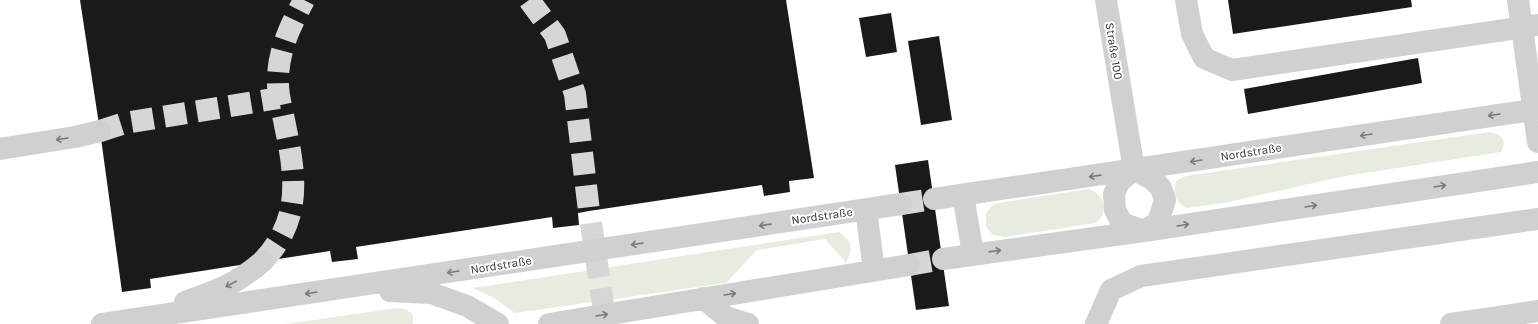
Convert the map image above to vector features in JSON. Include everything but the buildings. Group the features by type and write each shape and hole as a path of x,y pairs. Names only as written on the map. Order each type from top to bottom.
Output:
{"street":[{"name":"Straße 100","path":"1106,0 1134,170"},
{"path":"1186,0 1192,34 1204,58 1232,70 1530,26"},
{"path":"1518,0 1530,26 1538,142"},
{"name":"Nordstraße","path":"934,199 1536,109"},
{"path":"0,149 75,137 100,131"},
{"path":"1134,170 1152,179 1161,188 1165,200 1158,222 1144,231 1122,223 1115,210 1114,194 1120,182 1134,170"},
{"path":"943,260 973,254 1144,231 1538,172"},
{"path":"963,195 973,254"},
{"name":"Nordstraße","path":"102,324 901,204"},
{"path":"866,210 874,270"},
{"path":"1096,324 1111,290 1141,276 1538,219"},
{"path":"145,318 230,285 243,278 263,261"},
{"path":"549,324 909,265"},
{"path":"344,288 431,293 467,306 498,324"},
{"path":"703,298 726,317 748,324"},
{"path":"1451,324 1538,311"}],"shaded area":[{"path":"1490,132 1501,136 1503,139 1504,144 1501,152 1345,176 1224,203 1186,208 1175,196 1176,181 1186,176"},
{"path":"1089,189 1099,195 1104,204 1103,214 1095,223 1005,237 993,235 986,227 986,213 993,205"},
{"path":"839,232 847,239 851,249 846,263 825,239 757,250 726,283 515,313 494,298 473,288"},
{"path":"397,308 406,309 413,315 413,324 286,324"}],"tunnel":[{"path":"263,261 276,245 284,229 290,213 293,197 292,162 279,95 278,77 283,46 304,0"},
{"path":"529,0 555,35 575,94 589,211"},
{"path":"100,131 125,123 279,98"},
{"path":"901,204 934,199"},
{"path":"591,223 606,324"},
{"path":"909,265 943,259"}]}
